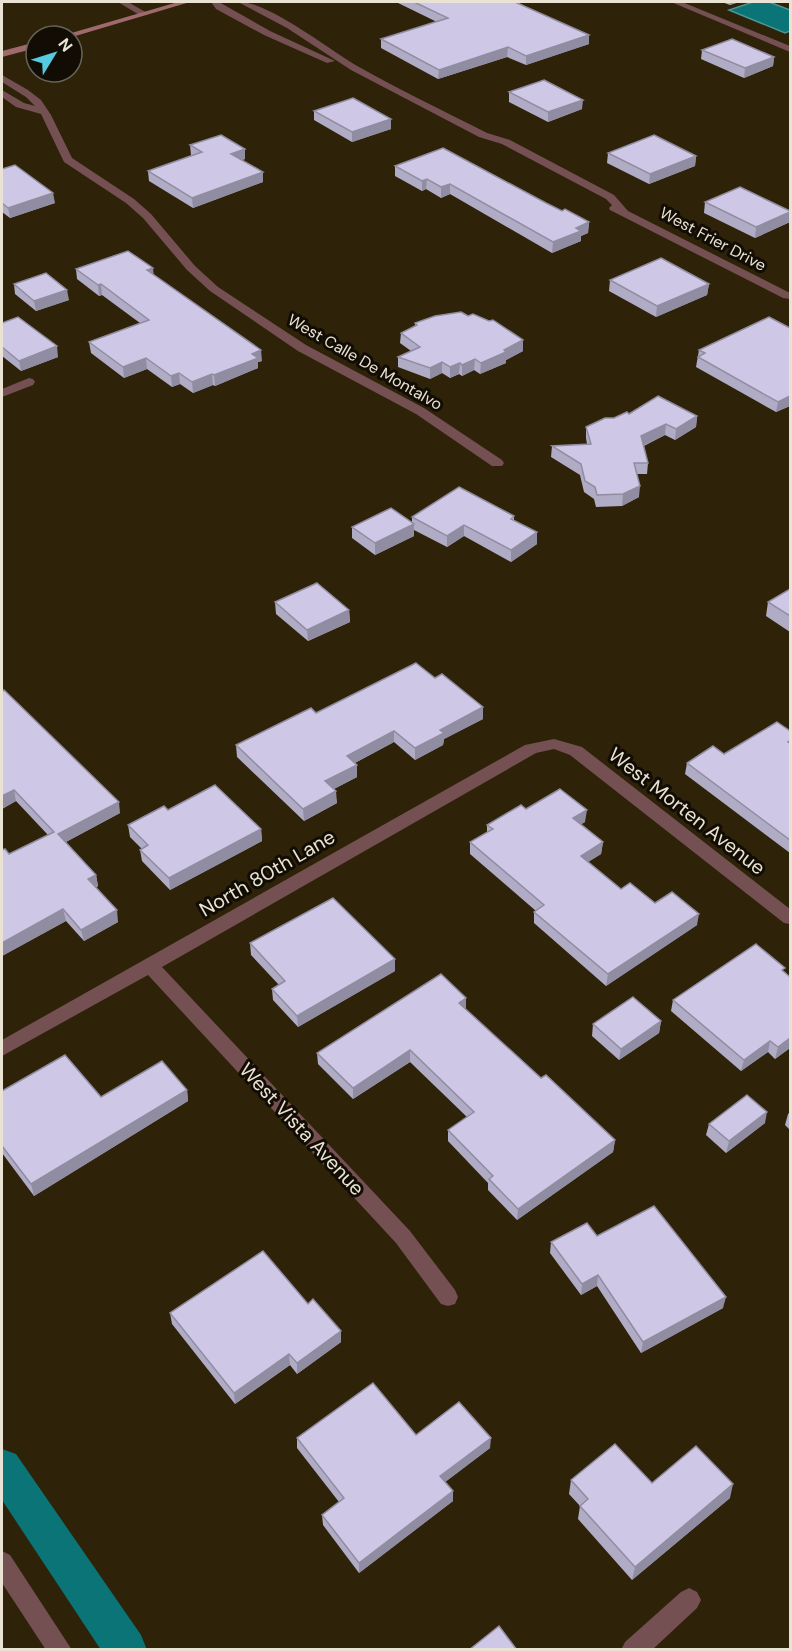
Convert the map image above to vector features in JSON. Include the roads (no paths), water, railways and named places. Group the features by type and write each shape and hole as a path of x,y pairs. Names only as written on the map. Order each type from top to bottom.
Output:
{"main road":[{"path":"84,31 186,2"},
{"path":"2,54 24,48"}],"street":[{"path":"122,2 144,14"},
{"name":"West Frier Drive","path":"215,2 219,7 250,24 330,61 354,68"},
{"name":"West Frier Drive","path":"242,2 340,57 354,68 483,135 491,146 502,152 597,202 623,210 787,296"},
{"path":"675,2 790,49"},
{"path":"250,24 272,17"},
{"name":"West Calle De Montalvo","path":"2,78 36,100 45,112 61,150 68,160 130,201 147,216 191,268 214,289 302,348 420,411 497,463"},
{"path":"3,95 22,91"},
{"path":"3,95 20,105 45,112"},
{"path":"2,393 28,382"},
{"name":"West Morten Avenue","path":"554,744 576,751 790,918"},
{"name":"North 80th Lane","path":"2,1050 531,748 554,744"},
{"name":"West Vista Avenue","path":"150,966 403,1237 448,1297"},
{"path":"2,1563 60,1650"},
{"path":"633,1650 689,1600"}],"water":[{"path":"753,2 769,2 790,10 790,31 785,33 729,10"}],"waterway":[{"path":"2,1467 126,1650"}]}
